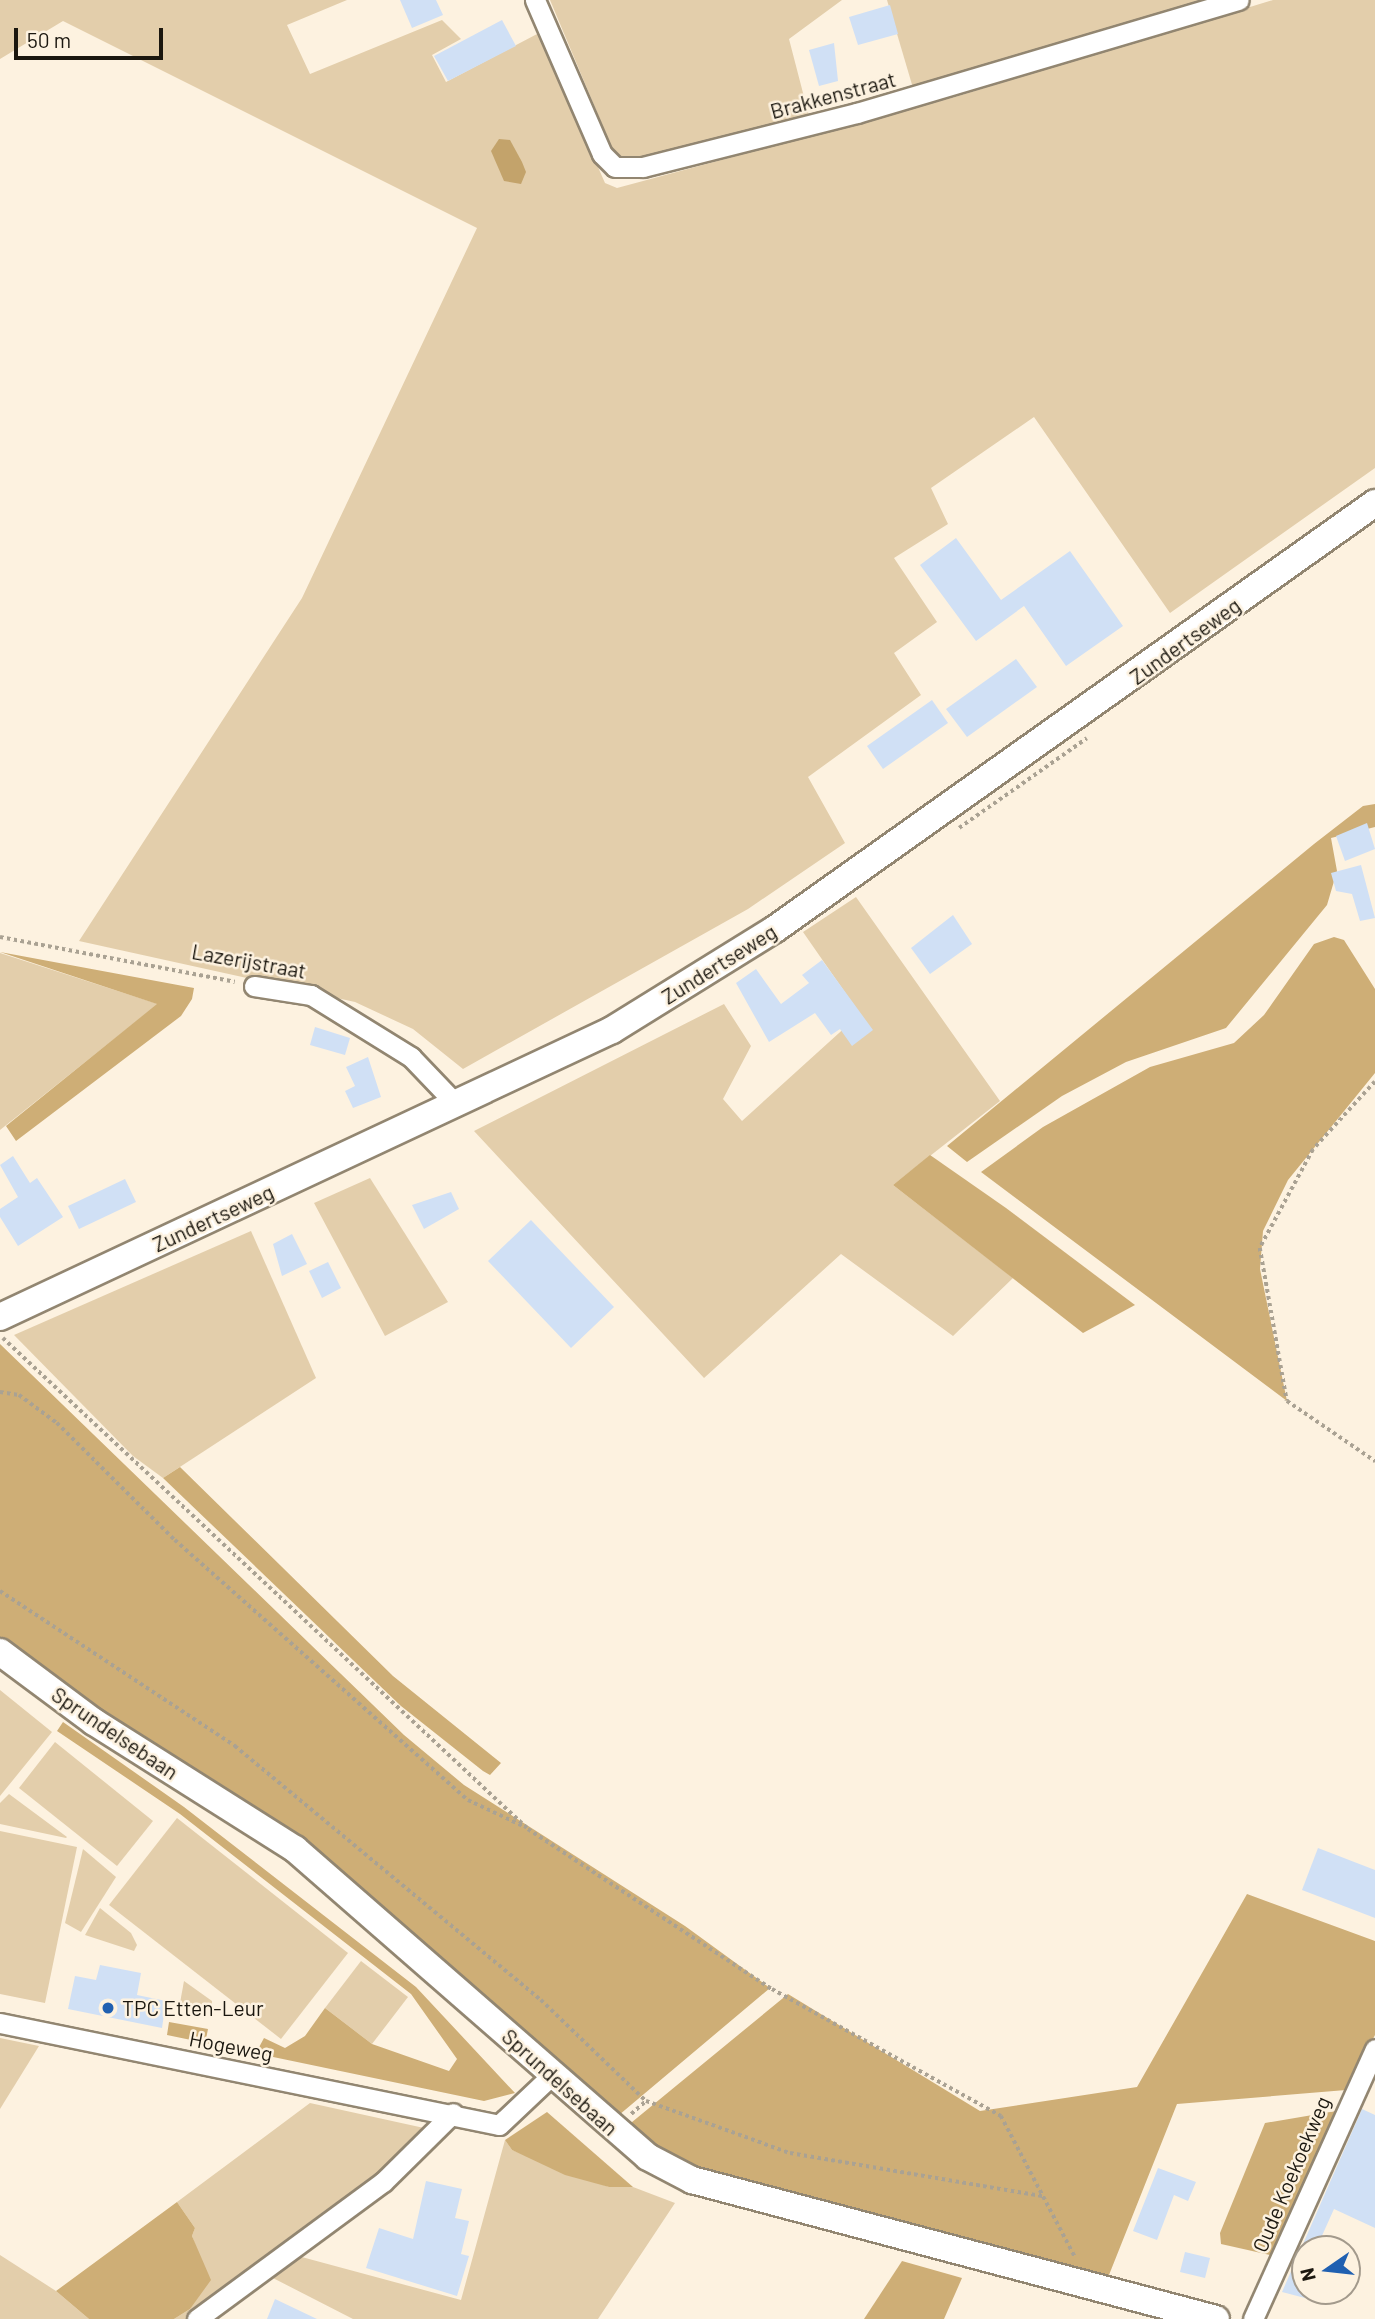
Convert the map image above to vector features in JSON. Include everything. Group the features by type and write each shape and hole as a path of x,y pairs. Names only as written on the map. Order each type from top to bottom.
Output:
{"street":[{"name":"Brakkenstraat","path":"535,0 602,154 615,167 643,167 857,114 1239,0"},
{"name":"Zundertseweg","path":"0,1317 612,1030 775,929 1375,503"},
{"name":"Lazerijstraat","path":"254,986 311,995 411,1057 455,1103"},
{"name":"Sprundelsebaan","path":"0,1652 94,1722 295,1849 613,2130 692,2180 1216,2319"},
{"name":"Hogeweg","path":"0,2023 505,2123 552,2075"},
{"name":"Oude Koekoekweg","path":"1253,2319 1375,2049"},
{"path":"197,2319 383,2182 453,2113"}],"path":[{"name":"Lazerijstraat","path":"0,937 254,986"},
{"path":"1375,1082 1313,1150 1260,1248 1287,1401 1375,1461"},
{"path":"0,1334 528,1829"},
{"path":"0,1392 19,1395 57,1423 176,1540 468,1800 528,1829 772,1989 1000,2116 1091,2286"},
{"path":"0,1591 235,1746 541,2000 646,2101 790,2153 1042,2196"},
{"path":"613,2130 646,2101"}],"shaded area":[{"path":"0,0 347,0 287,25 310,74 442,20 461,39 432,55 446,82 539,33 605,183 617,188 955,97 1273,0 1375,0 1375,468 1170,613 1034,417 931,488 948,524 894,558 937,622 894,653 921,695 808,777 845,843 748,909 463,1069 413,1029 355,1002 79,941 302,598 477,228 63,21 0,59"},
{"path":"550,0 842,0 789,39 809,116 624,165 617,160"},
{"path":"887,0 1203,0 913,88"},
{"path":"499,139 510,140 522,162 526,172 521,184 504,181 491,151"},
{"path":"1375,804 1375,827 1331,838 1337,871 1327,905 1226,1028 1126,1062 1062,1096 967,1162 947,1146 1314,844 1363,806"},
{"path":"856,897 1000,1101 893,1185 1013,1278 953,1336 841,1254 704,1378 474,1131 724,1004 751,1046 723,1099 742,1121 860,1014 803,932"},
{"path":"1334,937 1344,940 1375,989 1375,1073 1288,1180 1263,1231 1260,1269 1287,1401 981,1172 1043,1127 1150,1067 1234,1043 1264,1015 1314,944"},
{"path":"0,952 194,988 192,999 181,1016 16,1141 6,1126 157,1004"},
{"path":"0,953 158,1004 0,1130"},
{"path":"930,1155 1006,1208 1135,1305 1083,1333 893,1185"},
{"path":"370,1178 448,1302 385,1336 314,1203"},
{"path":"251,1231 316,1378 163,1478 133,1456 14,1335"},
{"path":"0,1344 404,1735 464,1785 685,1926 770,1988 619,2115 473,1996 0,1641"},
{"path":"180,1467 393,1676 501,1763 490,1775 401,1706 163,1478"},
{"path":"0,1690 52,1732 0,1796"},
{"path":"63,1722 184,1807 416,1987 515,2093 484,2101 167,2035 169,2022 208,2029 206,2039 257,2051 264,2038 285,2048 305,2036 325,2008 372,2044 449,2071 457,2059 411,1994 180,1814 57,1731"},
{"path":"55,1742 153,1821 117,1866 19,1788"},
{"path":"9,1794 67,1837 0,1824 0,1803"},
{"path":"177,1818 348,1953 281,2039 109,1905"},
{"path":"0,1831 77,1847 45,2003 0,1994"},
{"path":"83,1849 116,1877 81,1932 65,1923"},
{"path":"1247,1894 1375,1941 1375,2035 1346,2090 1177,2104 1107,2280 698,2175 626,2127 788,1994 980,2111 1137,2087"},
{"path":"100,1908 131,1933 137,1945 134,1951 85,1935"},
{"path":"361,1961 408,1997 372,2044 325,2008"},
{"path":"184,1981 212,2001 212,2011 180,2003"},
{"path":"0,2038 39,2046 0,2109"},
{"path":"310,2103 424,2128 384,2172 189,2319 174,2319 190,2309 205,2272 192,2236 195,2228 177,2202"},
{"path":"1336,2111 1270,2255 1221,2244 1220,2233 1265,2123"},
{"path":"547,2112 633,2187 609,2187 565,2175 512,2150 505,2140"},
{"path":"505,2140 512,2150 609,2187 633,2187 675,2203 598,2319 353,2319 271,2277 298,2256 461,2300"},
{"path":"177,2202 195,2228 192,2236 211,2280 190,2309 174,2319 89,2319 56,2291"},
{"path":"0,2255 56,2291 89,2319 0,2319"},
{"path":"902,2261 962,2278 944,2319 864,2319"}],"building":[{"path":"400,0 436,0 443,15 412,28"},
{"path":"890,5 898,34 858,45 849,17"},
{"path":"502,20 516,46 448,81 434,56"},
{"path":"834,43 838,81 819,86 809,50"},
{"path":"956,538 1001,600 1070,551 1123,626 1066,666 1024,606 976,641 920,565"},
{"path":"1016,659 1037,687 967,737 946,709"},
{"path":"932,700 948,723 883,769 867,746"},
{"path":"1367,823 1375,849 1345,861 1336,836"},
{"path":"1361,865 1375,918 1360,921 1352,894 1336,891 1331,873"},
{"path":"953,915 972,944 930,974 911,948"},
{"path":"822,960 873,1030 852,1046 840,1029 831,1035 815,1013 769,1042 736,983 756,969 781,1004 809,983 802,975"},
{"path":"315,1027 350,1038 345,1055 310,1045"},
{"path":"368,1057 381,1097 353,1108 345,1091 355,1086 346,1067"},
{"path":"13,1156 30,1183 37,1178 63,1217 18,1246 0,1217 0,1209 18,1197 0,1165"},
{"path":"125,1179 136,1202 79,1229 68,1206"},
{"path":"451,1192 459,1209 424,1229 412,1205"},
{"path":"531,1220 614,1307 571,1348 488,1261"},
{"path":"292,1234 307,1264 282,1276 273,1244"},
{"path":"328,1262 341,1288 322,1298 309,1271"},
{"path":"1318,1848 1375,1870 1375,1918 1302,1890"},
{"path":"100,1965 141,1973 137,1995 166,2001 162,2028 68,2009 75,1976 96,1980"},
{"path":"1362,2109 1375,2115 1375,2228 1334,2209 1322,2235 1307,2235"},
{"path":"1158,2168 1196,2182 1188,2201 1174,2195 1157,2240 1133,2231"},
{"path":"426,2181 462,2189 455,2218 469,2221 461,2254 469,2256 457,2296 366,2268 379,2228 413,2239"},
{"path":"1185,2252 1210,2258 1205,2278 1180,2272"},
{"path":"1291,2271 1291,2294 1282,2292"},
{"path":"275,2299 317,2319 267,2319"}],"place":[{"name":"TPC Etten-Leur","path":"108,2008"}]}
